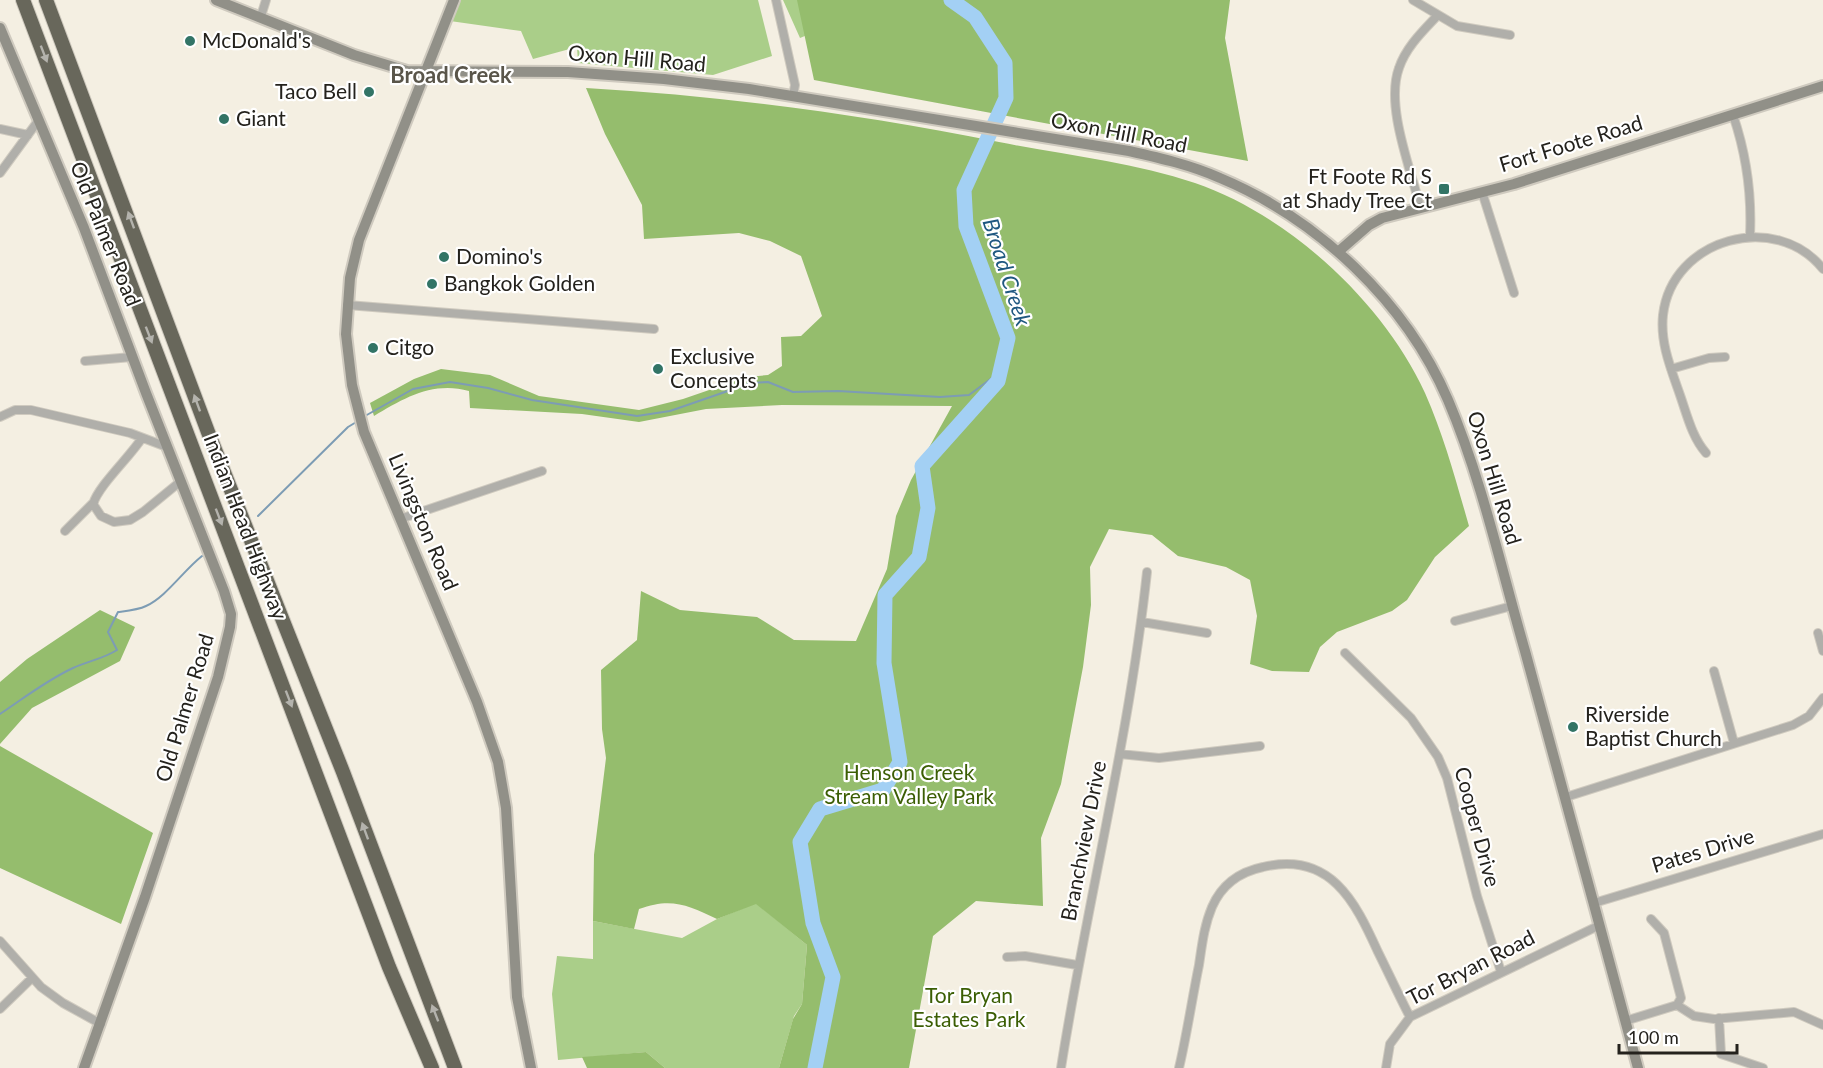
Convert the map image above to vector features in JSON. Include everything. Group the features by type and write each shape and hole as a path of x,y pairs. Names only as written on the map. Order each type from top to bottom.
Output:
{"highway":[{"name":"Indian Head Highway","path":"23,0 389,967 432,1068"},
{"name":"Indian Head Highway","path":"46,0 208,432 343,772 455,1068"},
{"path":"52,0 60,37"}],"main road":[{"name":"Oxon Hill Road","path":"216,0 354,55 407,71 568,72 664,79 793,96 1129,151 1201,170 1258,196 1338,252 1401,320 1420,348 1447,398 1473,466 1566,797 1638,1068"},
{"name":"Livingston Road","path":"454,0 359,240 350,278 347,305 348,361 356,405 363,427 482,712 498,762 506,808 517,997 531,1068"},
{"name":"Old Palmer Road","path":"0,28 84,228 231,614 228,644 101,1024 84,1068"},
{"name":"Fort Foote Road","path":"1338,252 1369,225 1382,218 1482,192 1823,86"}],"street":[{"path":"261,16 266,0"},
{"path":"776,0 795,86 793,96"},
{"path":"1413,0 1457,26 1510,35"},
{"path":"1420,207 1395,105 1398,69 1410,46 1437,16"},
{"path":"1733,115 1743,143 1750,182 1750,236"},
{"path":"0,173 38,121"},
{"path":"0,129 28,135"},
{"path":"1482,192 1514,293"},
{"path":"1706,453 1693,432 1665,350 1663,323 1666,300 1673,284 1688,264 1710,248 1750,236 1786,241 1804,250 1823,269"},
{"path":"347,305 654,329"},
{"path":"85,361 132,357"},
{"path":"1671,369 1708,358 1725,357"},
{"path":"0,417 15,410 31,410 142,438 167,447"},
{"path":"65,531 94,502 99,491 131,455 142,438"},
{"path":"400,519 542,471"},
{"path":"94,502 95,510 101,516 114,522 122,522 143,512 181,481"},
{"name":"Branchview Drive","path":"1060,1068 1077,965 1120,754 1142,622 1147,573"},
{"path":"1455,621 1512,606"},
{"path":"1142,622 1207,633"},
{"path":"1818,633 1823,651"},
{"name":"Cooper Drive","path":"1345,653 1411,718 1438,757 1447,778 1477,896 1502,972"},
{"path":"1714,671 1734,743"},
{"path":"1566,797 1801,722 1816,709 1823,698"},
{"path":"1120,754 1159,758 1260,746"},
{"name":"Pates Drive","path":"1594,903 1823,834"},
{"path":"1179,1068 1202,945 1212,906 1228,883 1238,875 1267,866 1284,864 1313,869 1333,880 1346,892 1362,916 1410,1017"},
{"path":"1625,1021 1677,1005 1681,998 1681,989 1664,933 1651,919"},
{"name":"Tor Bryan Road","path":"1386,1068 1390,1044 1410,1017 1600,925"},
{"path":"0,941 32,978 63,1003 101,1024"},
{"path":"1006,957 1025,956 1077,965"},
{"path":"0,1009 32,978"},
{"path":"1677,1005 1694,1016 1719,1018 1788,1011 1802,1014 1823,1025"},
{"path":"1719,1018 1721,1054 1763,1068"}],"green space":[{"path":"459,0 758,0 772,56 713,75 578,63 577,47 533,59 521,31 450,21"},
{"path":"783,0 871,0 860,13 800,38"},
{"path":"797,0 1230,0 1225,38 1248,161 814,80"},
{"name":"Henson Creek Stream Valley Park","path":"586,88 742,101 897,123 1098,160 1195,183 1265,217 1330,266 1359,295 1407,359 1425,393 1444,442 1469,526 1435,557 1407,600 1392,611 1337,632 1320,647 1309,672 1272,671 1250,664 1257,616 1250,580 1226,567 1178,556 1152,535 1109,529 1090,567 1091,605 1083,667 1061,784 1041,838 1043,906 976,901 933,936 909,1068 779,1068 793,1019 802,1004 807,945 756,904 717,919 679,904 650,905 639,909 634,929 593,921 594,855 606,758 602,729 601,670 637,640 641,591 680,610 757,617 794,640 856,641 887,569 896,516 911,480 952,406 782,405 706,409 639,422 582,414 470,408 469,391 443,388 419,393 374,416 370,403 414,379 441,369 490,375 539,396 639,410 683,399 747,377 768,375 782,366 781,337 801,336 822,316 801,256 770,241 739,233 644,239 642,205 605,134"},
{"path":"100,610 135,627 120,661 32,708 0,744 0,682 27,659"},
{"path":"0,746 153,833 121,924 0,868"},
{"path":"756,903 807,945 802,1004 794,1016 779,1068 665,1068 646,1052 558,1060 552,994 557,956 593,959 593,921 682,938 717,919"},
{"path":"646,1052 665,1068 587,1068 582,1057"}],"waterway":[{"path":"815,1068 833,977 813,923 800,842 820,809 883,790 900,762 884,663 885,595 919,557 928,508 922,466 998,381 1008,338 966,226 964,190 1006,98 1005,63 975,17 951,0"},
{"path":"365,416 413,389 450,382 488,388 532,400 637,416 670,411 751,383 768,382 793,392 838,391 940,397 969,395 1000,372"},
{"path":"258,516 348,427 358,421"},
{"path":"0,714 63,673 117,650 108,632 118,612 139,608 153,602 202,556"}],"place":[{"name":"McDonald's","path":"190,41"},
{"name":"Taco Bell","path":"369,92"},
{"name":"Giant","path":"224,119"},
{"name":"Ft Foote Rd S at Shady Tree Ct","path":"1444,189"},
{"name":"Domino's","path":"444,257"},
{"name":"Bangkok Golden","path":"432,284"},
{"name":"Citgo","path":"373,348"},
{"name":"Exclusive Concepts","path":"658,369"},
{"name":"Riverside Baptist Church","path":"1573,727"}],"district":[{"name":"Broad Creek","path":"451,75"}],"park label":[{"name":"Tor Bryan Estates Park","path":"969,1008"}]}
